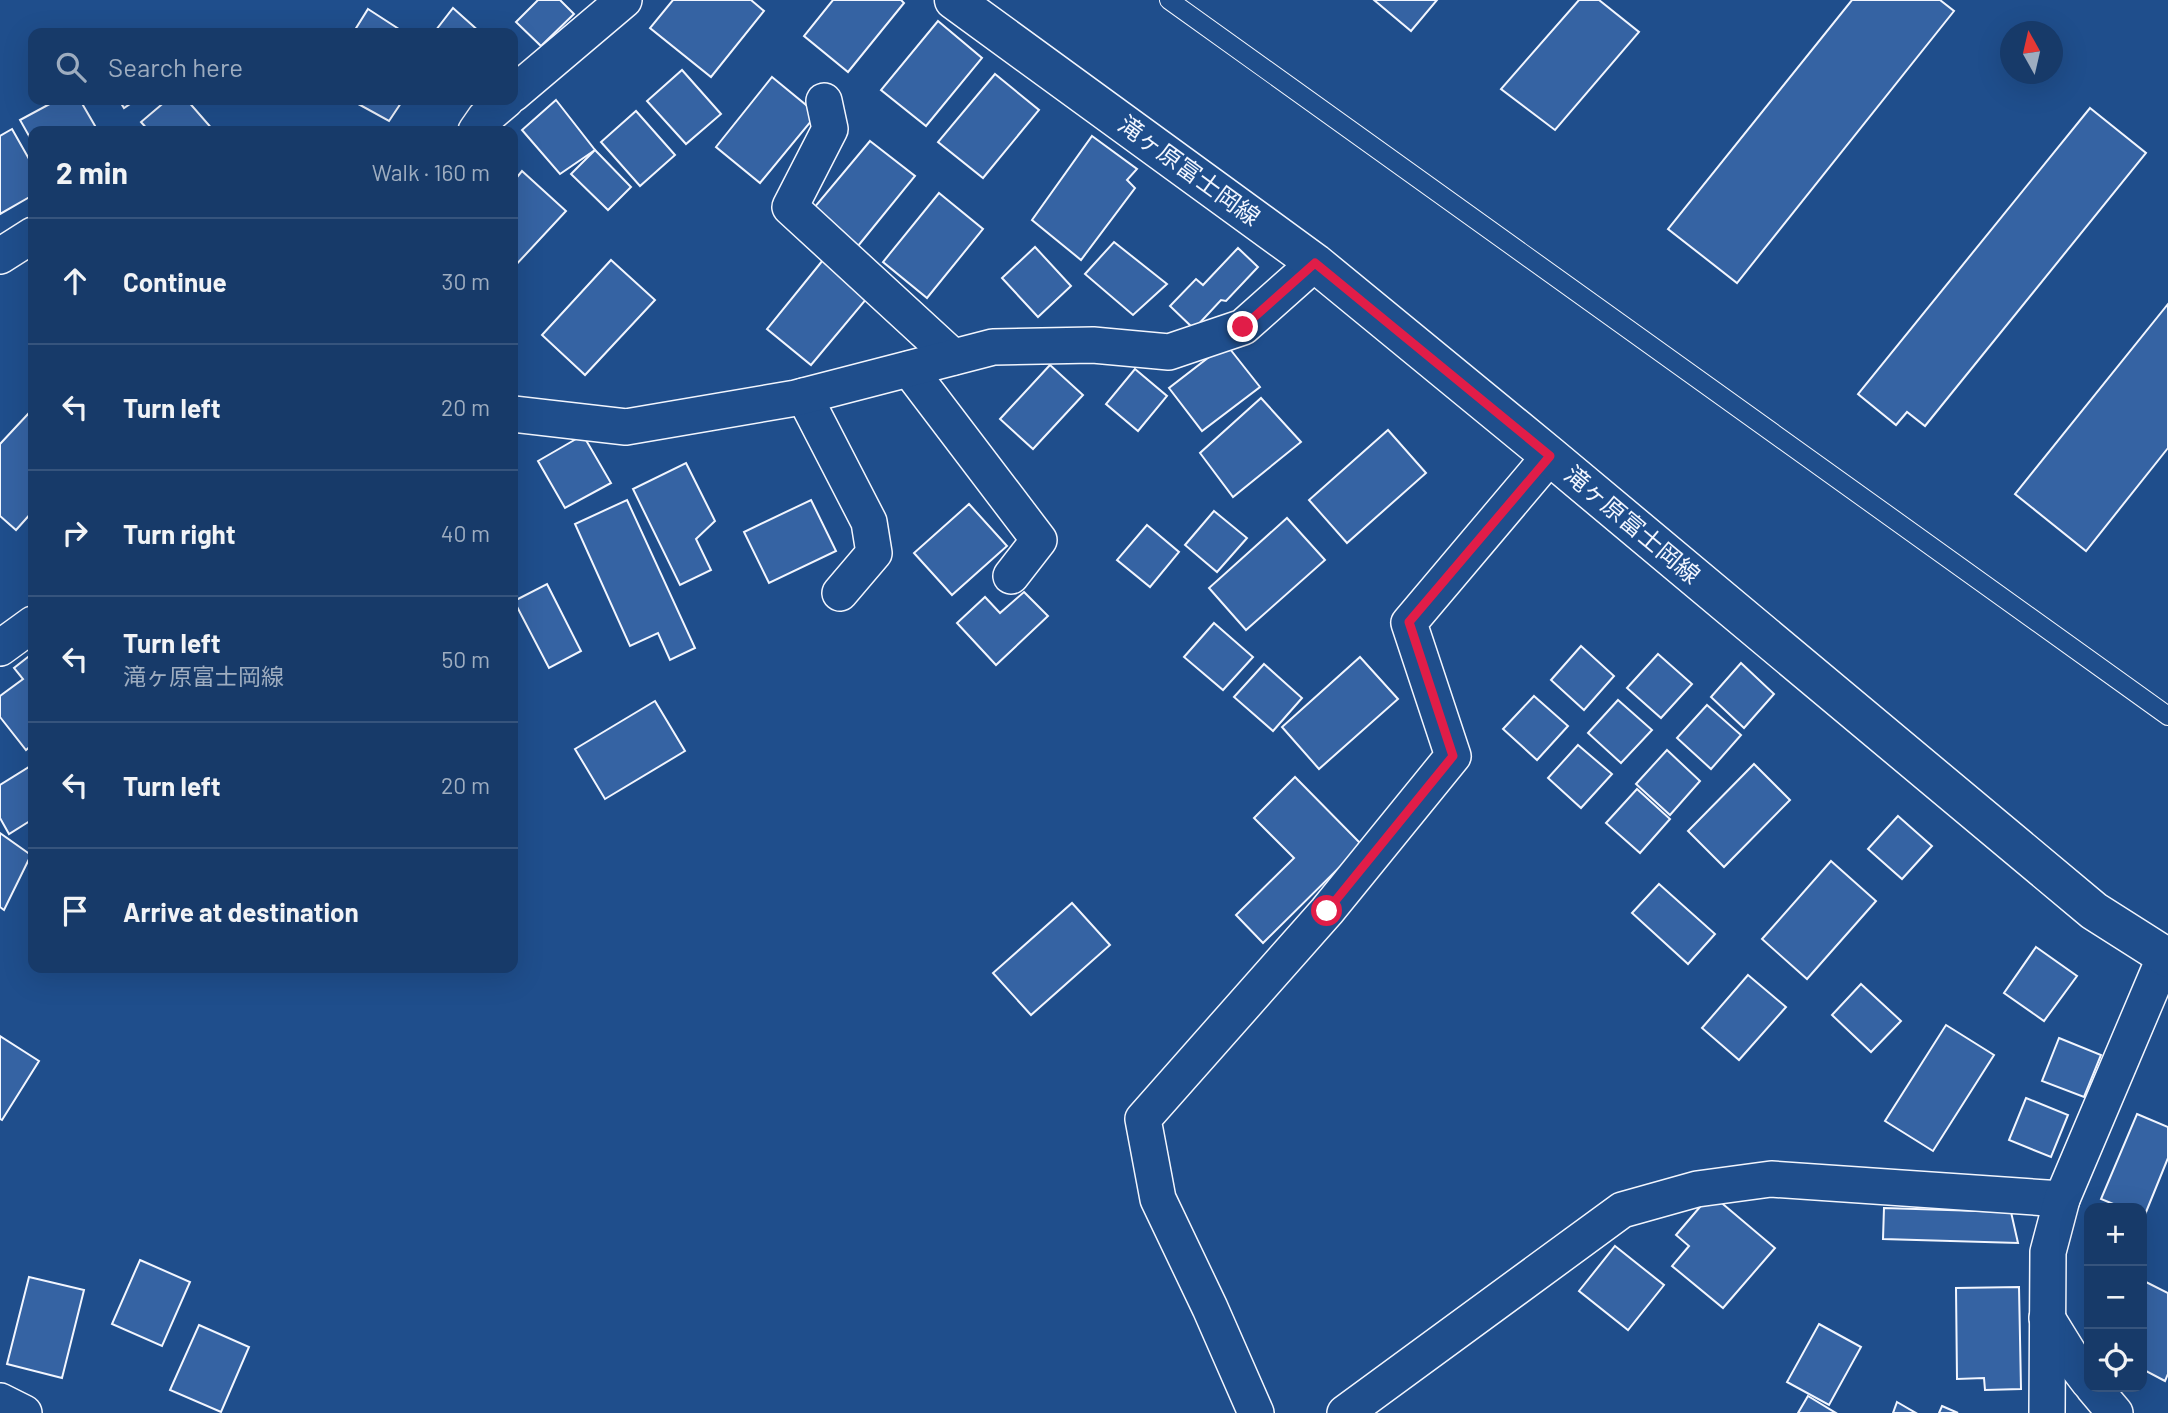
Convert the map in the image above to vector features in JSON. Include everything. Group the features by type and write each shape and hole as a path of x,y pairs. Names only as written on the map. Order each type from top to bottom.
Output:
{"main road":[{"name":"滝ヶ原富士岡線","path":"954,0 1315,263 2094,911 2166,957"}],"street":[{"path":"518,90 624,0"},
{"path":"824,101 830,129 790,207 953,357"},
{"path":"479,126 500,105"},
{"path":"0,256 28,238"},
{"path":"518,415 626,427 804,396 993,347 1093,345 1169,352 1243,327 1315,263"},
{"path":"909,369 1039,541 1011,576"},
{"path":"804,396 869,522 874,553 840,593"},
{"path":"1256,1413 1158,1199 1143,1119 1327,911 1453,756 1409,622 1550,456"},
{"path":"2047,1413 2048,1252 2062,1199 2166,957"},
{"path":"1345,1413 1622,1209 1697,1189 1771,1179 2062,1199"},
{"path":"2047,1318 2084,1375"},
{"path":"2098,1392 2115,1413"},
{"path":"0,1401 24,1413"}],"lane":[{"path":"1169,0 2168,716"}],"building":[{"path":"538,0 560,0 574,14 541,46 516,22"},
{"path":"673,0 751,0 764,11 711,77 650,28"},
{"path":"833,0 901,0 904,3 848,72 804,36"},
{"path":"1374,0 1437,0 1411,31"},
{"path":"1579,0 1599,0 1639,32 1555,130 1501,89"},
{"path":"1852,0 1940,0 1954,11 1737,283 1668,229"},
{"path":"453,8 475,28 438,28"},
{"path":"368,9 397,28 356,28"},
{"path":"938,21 982,58 926,126 881,90"},
{"path":"682,70 721,114 686,144 647,101"},
{"path":"995,74 1039,110 983,178 938,142"},
{"path":"772,77 817,114 760,183 716,147"},
{"path":"556,100 595,150 560,174 522,130"},
{"path":"48,105 83,105 95,126 28,126 28,134 20,120"},
{"path":"161,105 191,105 210,126 145,126 141,122"},
{"path":"360,105 400,105 389,121"},
{"path":"2090,108 2146,153 1925,426 1907,412 1896,425 1858,394"},
{"path":"636,111 675,155 640,186 601,142"},
{"path":"12,129 28,157 28,198 0,214 0,136"},
{"path":"1092,136 1137,169 1127,180 1135,188 1081,260 1032,220"},
{"path":"870,141 915,176 858,246 813,209"},
{"path":"595,150 631,187 608,210 571,174"},
{"path":"522,171 566,211 518,263 518,176"},
{"path":"939,193 983,229 927,298 883,262"},
{"path":"1114,242 1167,284 1133,315 1085,274"},
{"path":"1035,247 1071,286 1038,317 1002,278"},
{"path":"1238,248 1258,267 1226,301 1221,300 1194,329 1170,306 1196,279 1203,285"},
{"path":"611,260 655,300 585,375 542,335"},
{"path":"823,260 868,297 811,365 767,329"},
{"path":"2168,304 2168,448 2086,551 2015,494"},
{"path":"1226,344 1260,387 1202,431 1169,388"},
{"path":"1050,365 1083,395 1033,449 1000,419"},
{"path":"1135,369 1167,396 1138,431 1106,404"},
{"path":"1261,398 1301,442 1233,497 1200,453"},
{"path":"28,414 28,517 16,530 0,516 0,444"},
{"path":"1388,430 1426,473 1347,543 1309,500"},
{"path":"583,435 611,483 565,508 538,461"},
{"path":"686,463 715,521 696,539 711,570 680,585 633,489"},
{"path":"627,500 695,648 670,660 658,633 630,646 575,524"},
{"path":"811,500 836,551 769,583 744,532"},
{"path":"969,504 1007,546 952,595 914,553"},
{"path":"1214,511 1247,538 1217,572 1185,545"},
{"path":"1287,518 1325,560 1246,630 1209,588"},
{"path":"1147,525 1179,552 1150,587 1117,560"},
{"path":"547,584 581,651 549,668 518,609 518,599"},
{"path":"1024,592 1048,616 996,665 957,623 985,597 1000,613"},
{"path":"1214,623 1253,657 1223,690 1184,657"},
{"path":"1581,646 1614,676 1584,710 1551,680"},
{"path":"1658,654 1692,684 1661,718 1627,688"},
{"path":"28,657 26,750 0,717 0,696 23,679 14,668"},
{"path":"1360,657 1398,699 1319,769 1282,727"},
{"path":"1741,663 1774,694 1744,728 1711,697"},
{"path":"1264,664 1302,698 1273,731 1234,697"},
{"path":"1534,696 1568,726 1537,760 1503,729"},
{"path":"1618,700 1652,730 1621,763 1588,733"},
{"path":"655,701 685,751 605,799 575,749"},
{"path":"1707,705 1741,735 1711,769 1677,738"},
{"path":"1578,745 1612,774 1581,808 1548,778"},
{"path":"1667,750 1700,781 1670,815 1636,784"},
{"path":"1754,764 1790,800 1724,867 1688,831"},
{"path":"28,768 28,822 9,834 0,818 0,785"},
{"path":"1295,777 1362,845 1263,943 1236,915 1294,858 1254,818"},
{"path":"1637,789 1670,819 1640,853 1606,823"},
{"path":"1898,816 1932,846 1902,879 1868,849"},
{"path":"0,833 28,853 28,861 4,910 0,907"},
{"path":"1831,861 1876,901 1807,979 1762,939"},
{"path":"1659,884 1715,934 1688,964 1632,913"},
{"path":"1072,903 1110,945 1031,1015 993,973"},
{"path":"2036,947 2077,976 2044,1021 2004,993"},
{"path":"1748,975 1786,1007 1739,1060 1702,1028"},
{"path":"1861,984 1901,1021 1871,1052 1832,1015"},
{"path":"1946,1025 1994,1055 1933,1151 1885,1121"},
{"path":"0,1036 39,1061 2,1120 0,1119"},
{"path":"2059,1038 2101,1055 2084,1097 2042,1081"},
{"path":"2026,1098 2068,1115 2051,1157 2009,1140"},
{"path":"2137,1114 2168,1127 2168,1158 2147,1210 2147,1203 2111,1203 2101,1199"},
{"path":"1711,1194 1775,1248 1723,1308 1672,1266 1689,1246 1676,1235"},
{"path":"1884,1208 2011,1212 2018,1243 1883,1239"},
{"path":"1615,1246 1664,1285 1628,1330 1579,1291"},
{"path":"140,1260 190,1282 162,1346 112,1324"},
{"path":"29,1277 84,1290 62,1378 7,1364"},
{"path":"2147,1282 2168,1293 2168,1374 2165,1381 2147,1372"},
{"path":"2019,1287 2021,1389 1985,1390 1984,1378 1957,1379 1956,1288"},
{"path":"1819,1324 1861,1347 1829,1405 1787,1382"},
{"path":"199,1325 249,1347 221,1412 170,1390"},
{"path":"1808,1396 1836,1413 1798,1413"},
{"path":"1897,1402 1916,1413 1893,1413"},
{"path":"1942,1406 1958,1413 1939,1413"}],"route":[{"path":"1243,327 1315,263 1550,456 1409,622 1453,756 1327,911"}]}
